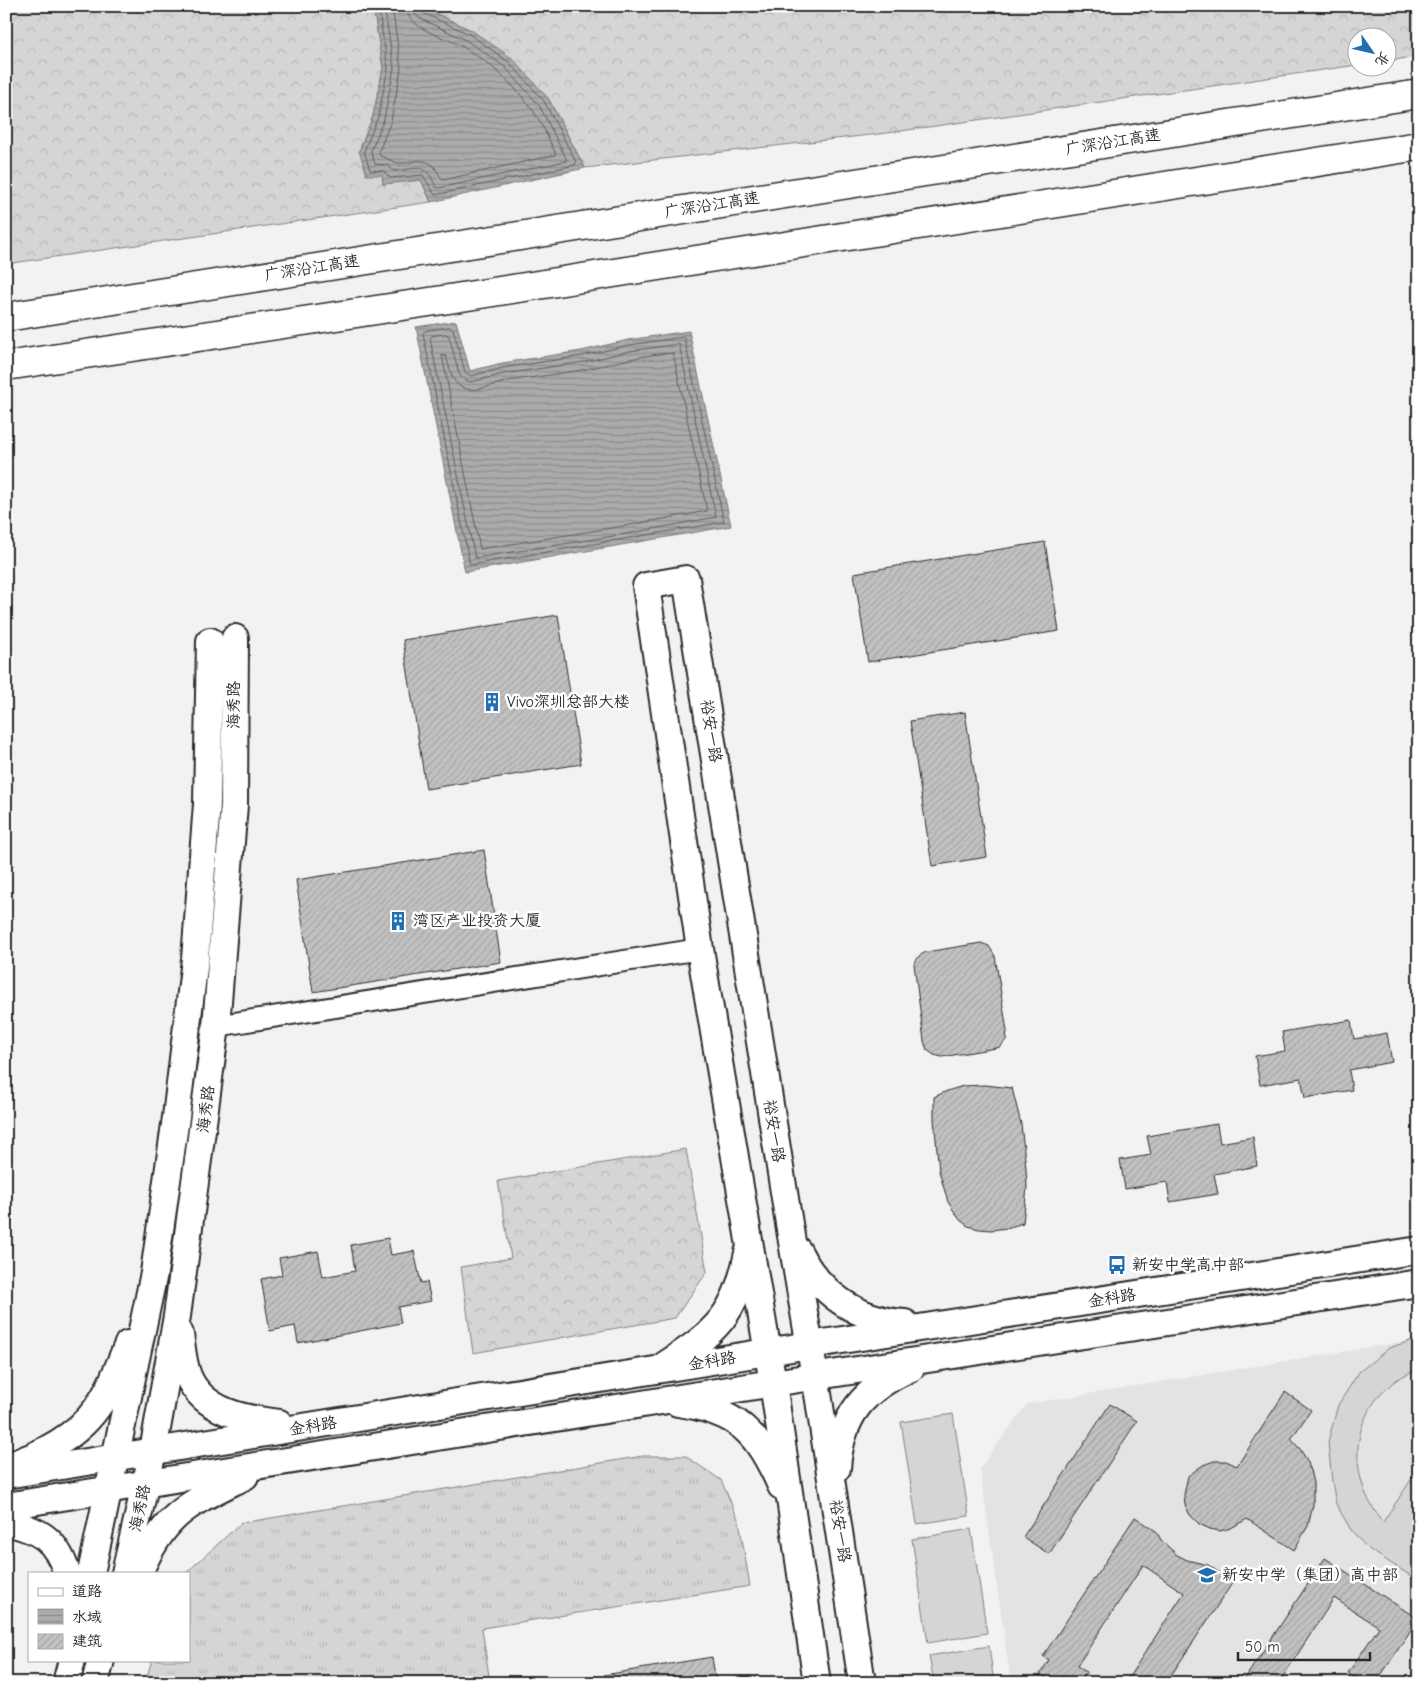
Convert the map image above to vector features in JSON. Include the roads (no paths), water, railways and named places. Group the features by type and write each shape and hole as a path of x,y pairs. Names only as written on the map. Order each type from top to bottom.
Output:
{"highway":[{"name":"广深沿江高速","path":"6,317 1419,94"},
{"path":"6,366 459,297 1419,146"}],"main road":[{"name":"裕安一路","path":"700,949 646,586 686,579 790,1236 835,1497 862,1683"},
{"name":"海秀路","path":"91,1572 154,1273 176,1117 195,959 222,640 234,805 216,1026 177,1316 153,1451 124,1572"},
{"path":"700,949 773,1383 816,1683"},
{"path":"790,1236 806,1268 830,1294 844,1305 878,1320 935,1325"},
{"path":"659,1369 705,1338 724,1317 732,1305 738,1289 750,1242"},
{"name":"金科路","path":"6,1474 315,1426 935,1325 1419,1250"},
{"path":"6,1467 53,1447 68,1437 104,1399 134,1328 154,1273"},
{"name":"金科路","path":"6,1506 935,1357 1419,1283"},
{"path":"177,1316 184,1364 188,1376 203,1398 227,1412 243,1418 315,1426"},
{"path":"835,1497 840,1444 845,1427 853,1412 866,1395 881,1383 935,1357"},
{"path":"660,1401 696,1406 730,1418 742,1425 750,1432 764,1451 792,1509"},
{"path":"139,1572 160,1532 174,1516 197,1500 268,1465"},
{"path":"6,1522 33,1530 48,1539 59,1554 67,1572"}],"street":[{"path":"216,1026 700,949"}],"water":[{"path":"373,6 420,6 471,30 512,58 548,98 585,168 431,202 421,180 383,184 382,175 367,175 359,151 373,116 383,68"},
{"path":"456,321 470,371 502,363 689,331 731,526 465,572 416,327"}],"place":[{"name":"Vivo深圳总部大楼","path":"492,702"},
{"name":"湾区产业投资大厦","path":"398,921"},
{"name":"新安中学高中部","path":"1117,1265"},
{"name":"新安中学（集团）高中部","path":"1207,1575"}]}
